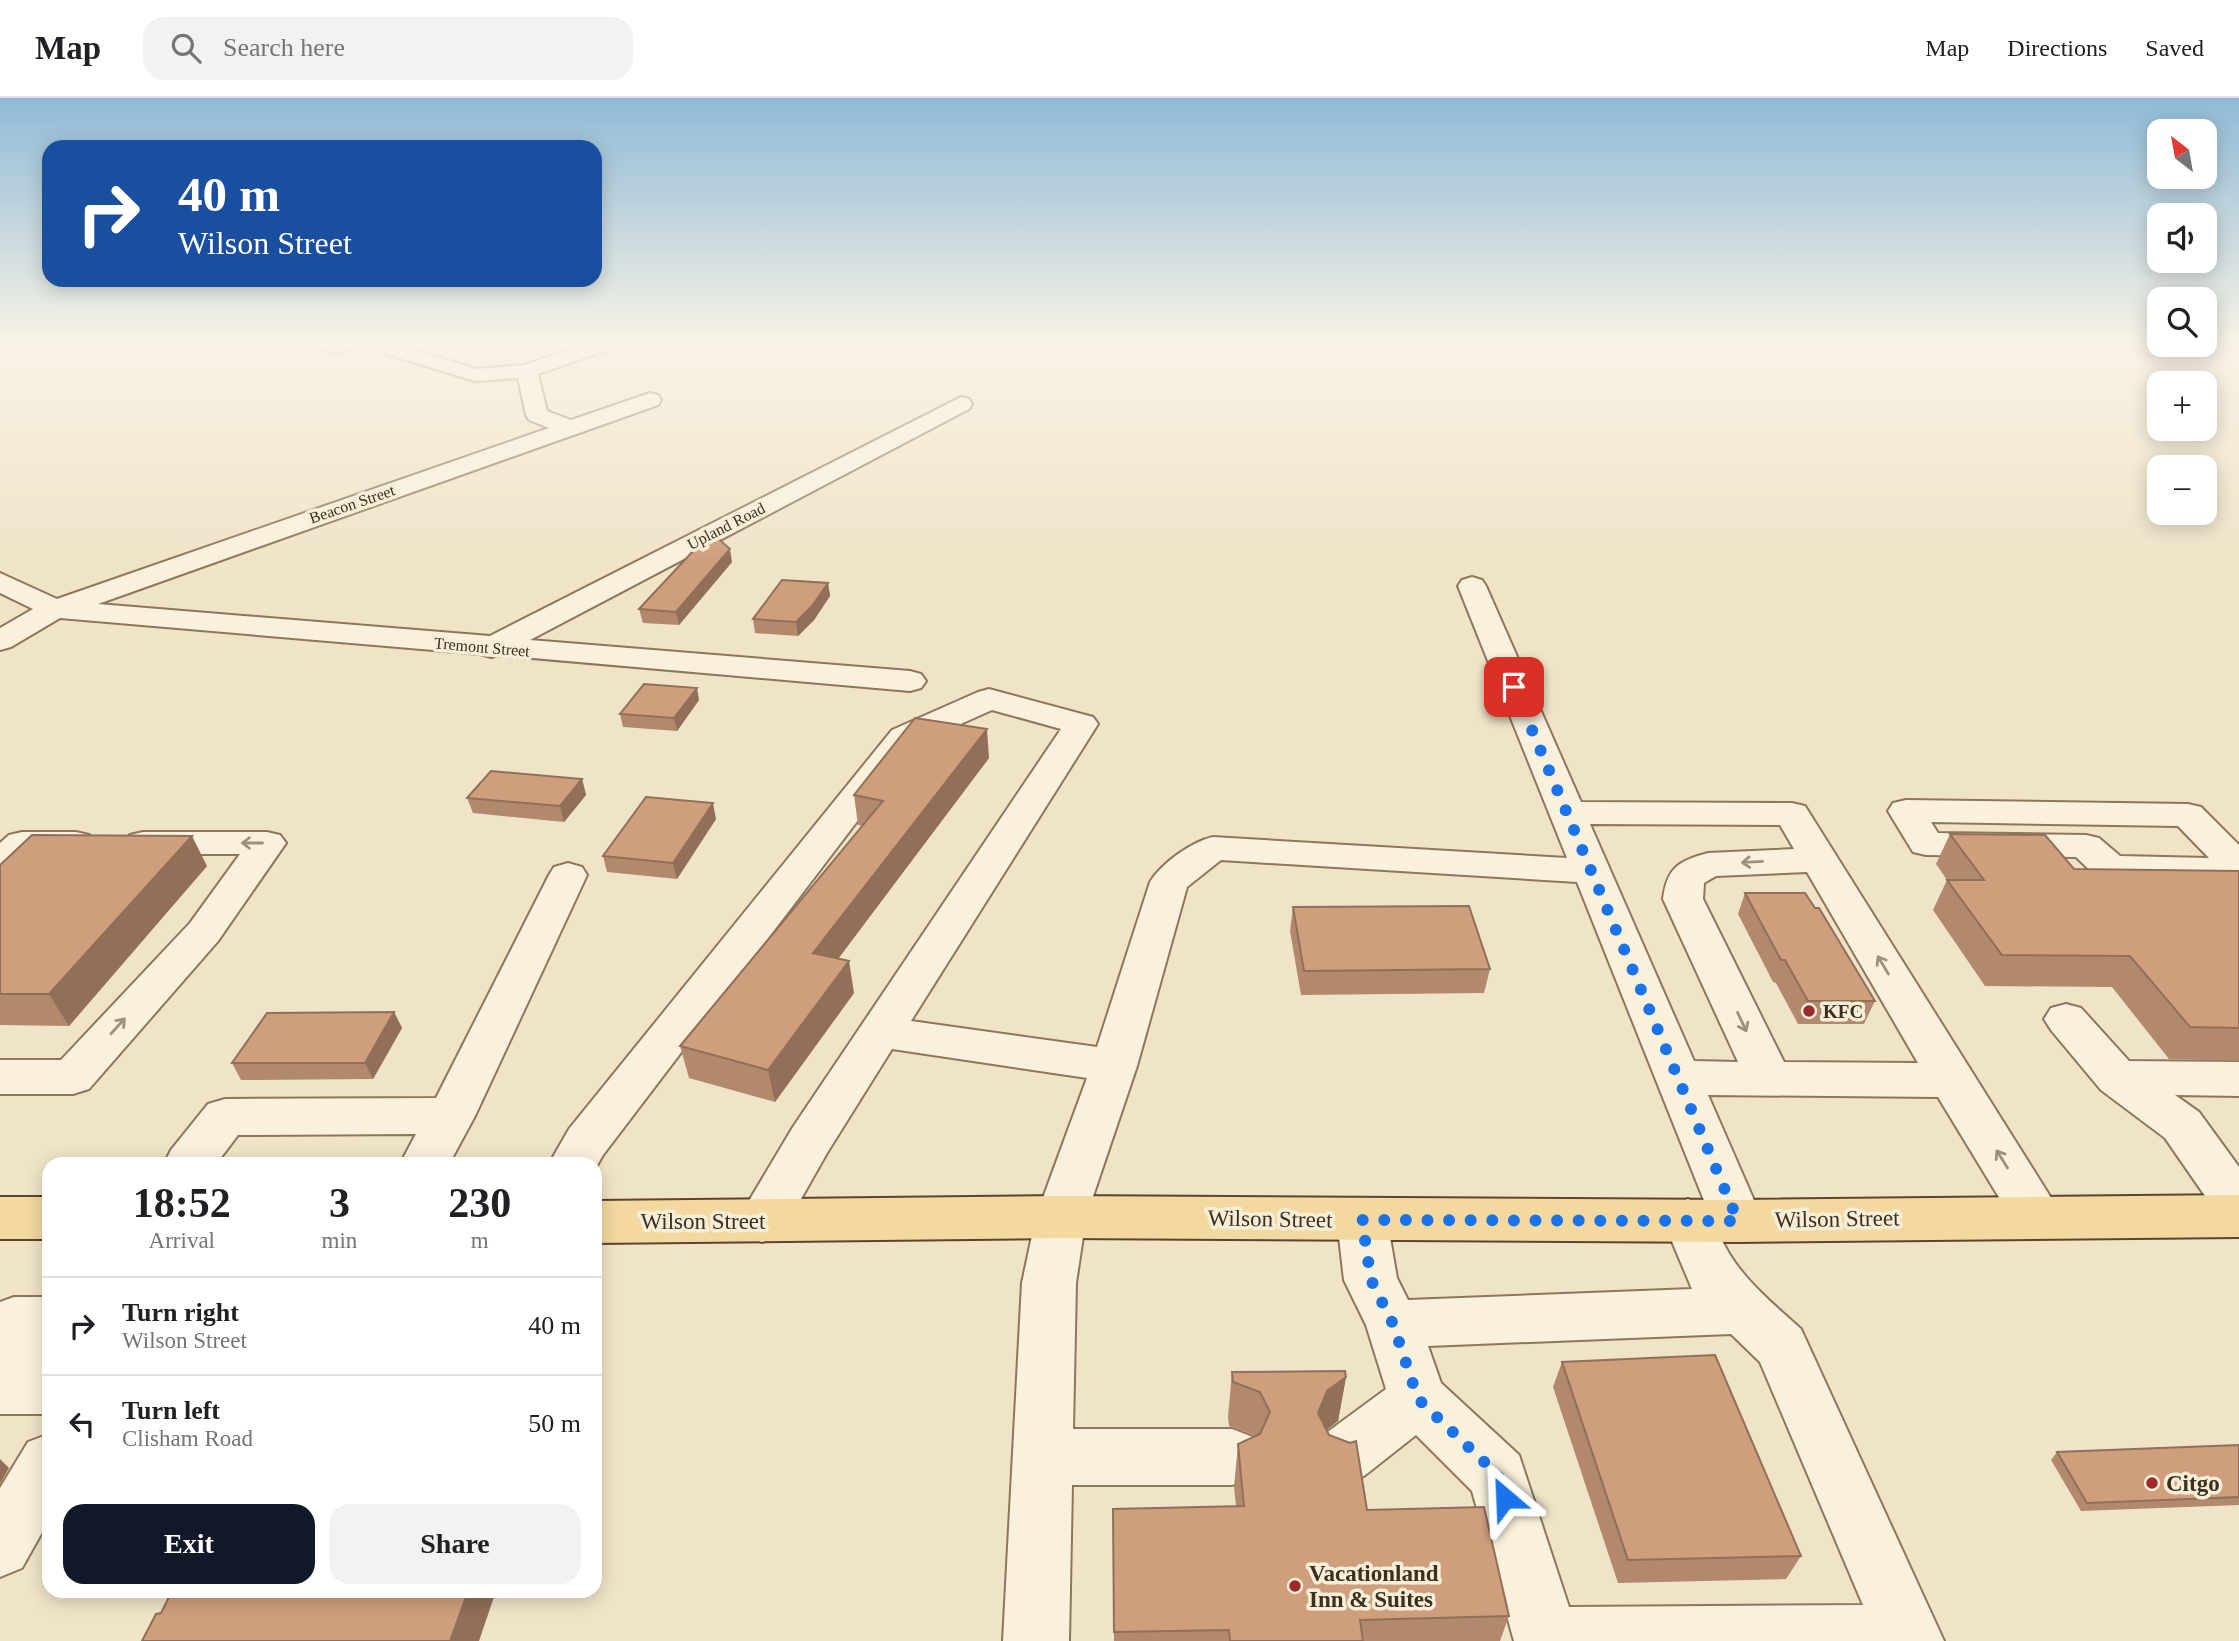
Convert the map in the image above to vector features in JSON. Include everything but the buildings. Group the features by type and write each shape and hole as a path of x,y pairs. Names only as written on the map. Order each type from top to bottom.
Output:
{"main road":[{"name":"Wilson Street","path":"602,1222 1061,1217 1713,1220 2239,1216"},
{"path":"0,1218 42,1218"}],"street":[{"path":"542,417 571,428"},
{"name":"Beacon Street","path":"0,641 55,609 602,417"},
{"name":"Upland Road","path":"491,648 936,417"},
{"path":"0,582 55,609"},
{"path":"1362,1220 1371,1280 1393,1324 1418,1399 1498,1475 1547,1640 1910,1639 1781,1346 1743,1310 1708,1270 1713,1220 1678,1078 1472,586"},
{"name":"Tremont Street","path":"55,609 491,648 910,681"},
{"path":"577,1157 586,1142 904,737 989,699 1081,724 810,1140 762,1221"},
{"path":"2086,846 1926,844 1906,811 2188,815 2239,868"},
{"path":"1567,813 1793,814 1951,1080 2038,1217"},
{"path":"2054,813 2110,868 2239,868"},
{"path":"0,1077 72,1077 204,932 267,843 11,853"},
{"path":"1036,1641 1049,1283 1061,1217 1114,1066 1169,882 1213,848 1591,871"},
{"path":"1769,1078 1683,899 1685,878 1708,865 1820,860"},
{"path":"428,1157 568,875"},
{"path":"2066,1019 2117,1078 2182,1125 2239,1205"},
{"path":"880,1032 1114,1066"},
{"path":"1678,1078 1951,1080"},
{"path":"2117,1078 2239,1079"},
{"path":"194,1157 225,1117 450,1116"},
{"path":"1393,1324 1743,1310"},
{"path":"0,1388 42,1388"},
{"path":"1343,1455 1418,1399"},
{"path":"1043,1457 1232,1458"},
{"path":"0,1546 42,1474"}],"place":[{"name":"KFC","path":"1809,1011"},
{"name":"Citgo","path":"2152,1483"},
{"name":"Vacationland Inn & Suites","path":"1295,1586"}],"route":[{"path":"1505,1498 1498,1475 1418,1399 1393,1324 1371,1280 1362,1220 1738,1221 1514,687"}]}
